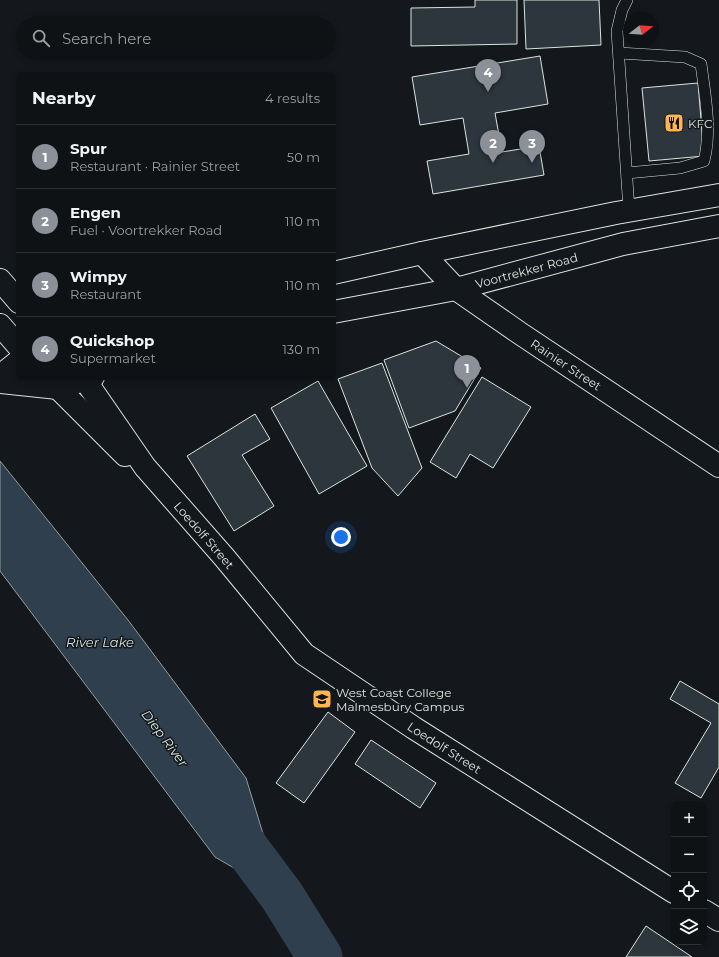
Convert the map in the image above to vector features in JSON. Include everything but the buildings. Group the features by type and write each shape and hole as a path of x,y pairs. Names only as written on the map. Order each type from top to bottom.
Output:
{"street":[{"path":"336,273 422,253 629,210 719,195"},
{"name":"Voortrekker Road","path":"336,311 456,288 623,244 719,226"},
{"name":"Rainier Street","path":"422,253 456,288 521,334 719,466"},
{"path":"0,280 16,299"},
{"path":"0,325 16,344"},
{"path":"0,376 16,364"},
{"path":"0,382 53,382 70,380"},
{"name":"Loedolf Street","path":"88,380 145,467 224,557 304,654 414,728 671,890"},
{"name":"Loedolf Street","path":"53,382 129,460 145,467"},
{"path":"707,912 719,920"}],"lane":[{"path":"627,0 622,10 617,31 629,210"},
{"path":"619,53 685,57 701,64 708,147 704,161 680,168 627,173"}],"water":[{"name":"River Lake","path":"0,461 128,620 246,778 282,896 215,857 0,571"}],"waterway":[{"name":"Diep River","path":"244,845 282,896 320,957"}],"place":[{"name":"Quickshop","path":"488,92"},
{"name":"KFC","path":"674,123"},
{"name":"Engen","path":"493,163"},
{"name":"Wimpy","path":"532,163"},
{"name":"Spur","path":"467,388"},
{"name":"West Coast College Malmesbury Campus","path":"322,699"}]}
